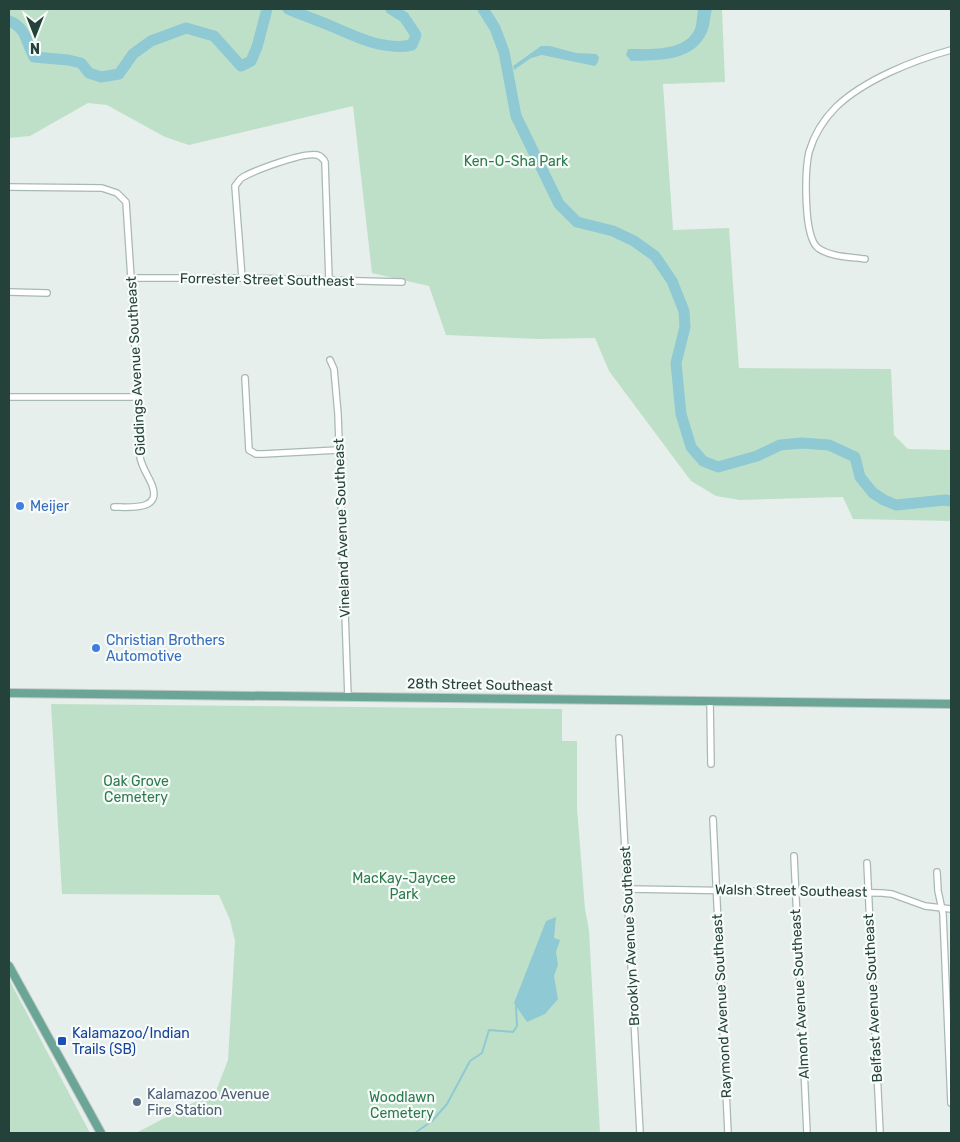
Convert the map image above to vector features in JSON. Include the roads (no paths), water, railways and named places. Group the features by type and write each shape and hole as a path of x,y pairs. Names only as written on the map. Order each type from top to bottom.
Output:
{"main road":[{"name":"28th Street Southeast","path":"9,692 951,704"},
{"path":"9,966 101,1133"}],"street":[{"path":"866,259 828,253 817,248 810,238 806,189 809,152 821,124 838,106 867,85 908,64 951,50"},
{"path":"242,278 235,186 240,178 270,166 307,155 317,155 322,157 325,162 329,280"},
{"name":"Giddings Avenue Southeast","path":"9,187 102,188 117,193 126,202 132,278 140,457 141,466 152,484 154,492 152,500 147,505 141,507 114,507"},
{"name":"Forrester Street Southeast","path":"132,278 242,278 402,282"},
{"path":"9,292 48,292"},
{"name":"Vineland Avenue Southeast","path":"330,360 334,369 338,414 348,697"},
{"path":"245,378 249,450 256,454 263,454 338,450"},
{"path":"9,397 137,397"},
{"path":"710,701 710,764"},
{"name":"Brooklyn Avenue Southeast","path":"619,738 640,1133"},
{"name":"Raymond Avenue Southeast","path":"713,819 728,1133"},
{"name":"Almont Avenue Southeast","path":"794,856 806,1133"},
{"name":"Belfast Avenue Southeast","path":"867,863 880,1133"},
{"path":"937,872 938,891 943,914 951,1103"},
{"name":"Walsh Street Southeast","path":"628,889 868,892 892,894 911,902 941,909 951,909"}],"water":[{"path":"698,9 712,9 707,32 694,49 675,57 653,60 631,61 626,55 628,49 666,48 683,42 695,29"},
{"path":"541,46 550,46 576,53 596,54 599,57 598,62 595,66 542,55 531,58 514,70 513,66"},
{"path":"556,917 554,938 560,940 556,952 558,965 554,976 558,999 545,1014 527,1022 514,1003 546,921"}],"waterway":[{"path":"9,21 22,31 34,57 81,63 89,73 101,77 119,74 133,54 151,41 186,28 214,36 241,66 251,61 257,47 267,9"},
{"path":"288,9 370,42 391,46 412,45 416,35 404,17 391,9"},
{"path":"483,9 495,28 504,52 516,116 559,204 577,222 613,231 634,241 655,256 672,281 684,311 685,327 676,363 681,414 691,447 703,461 718,467 757,456 780,445 802,443 829,445 855,457 860,477 873,493 884,500 896,505 951,501"},
{"path":"415,1133 432,1121 447,1104 470,1061 482,1053 489,1030 513,1032 517,1026 516,1006"}],"place":[{"name":"Meijer","path":"20,506"},
{"name":"Christian Brothers Automotive","path":"96,648"},
{"name":"Kalamazoo/Indian Trails (SB)","path":"62,1041"},
{"name":"Kalamazoo Avenue Fire Station","path":"137,1102"}],"park label":[{"name":"Ken-O-Sha Park","path":"516,161"},
{"name":"Oak Grove Cemetery","path":"136,790"},
{"name":"MacKay-Jaycee Park","path":"404,886"},
{"name":"Woodlawn Cemetery","path":"402,1106"}]}
